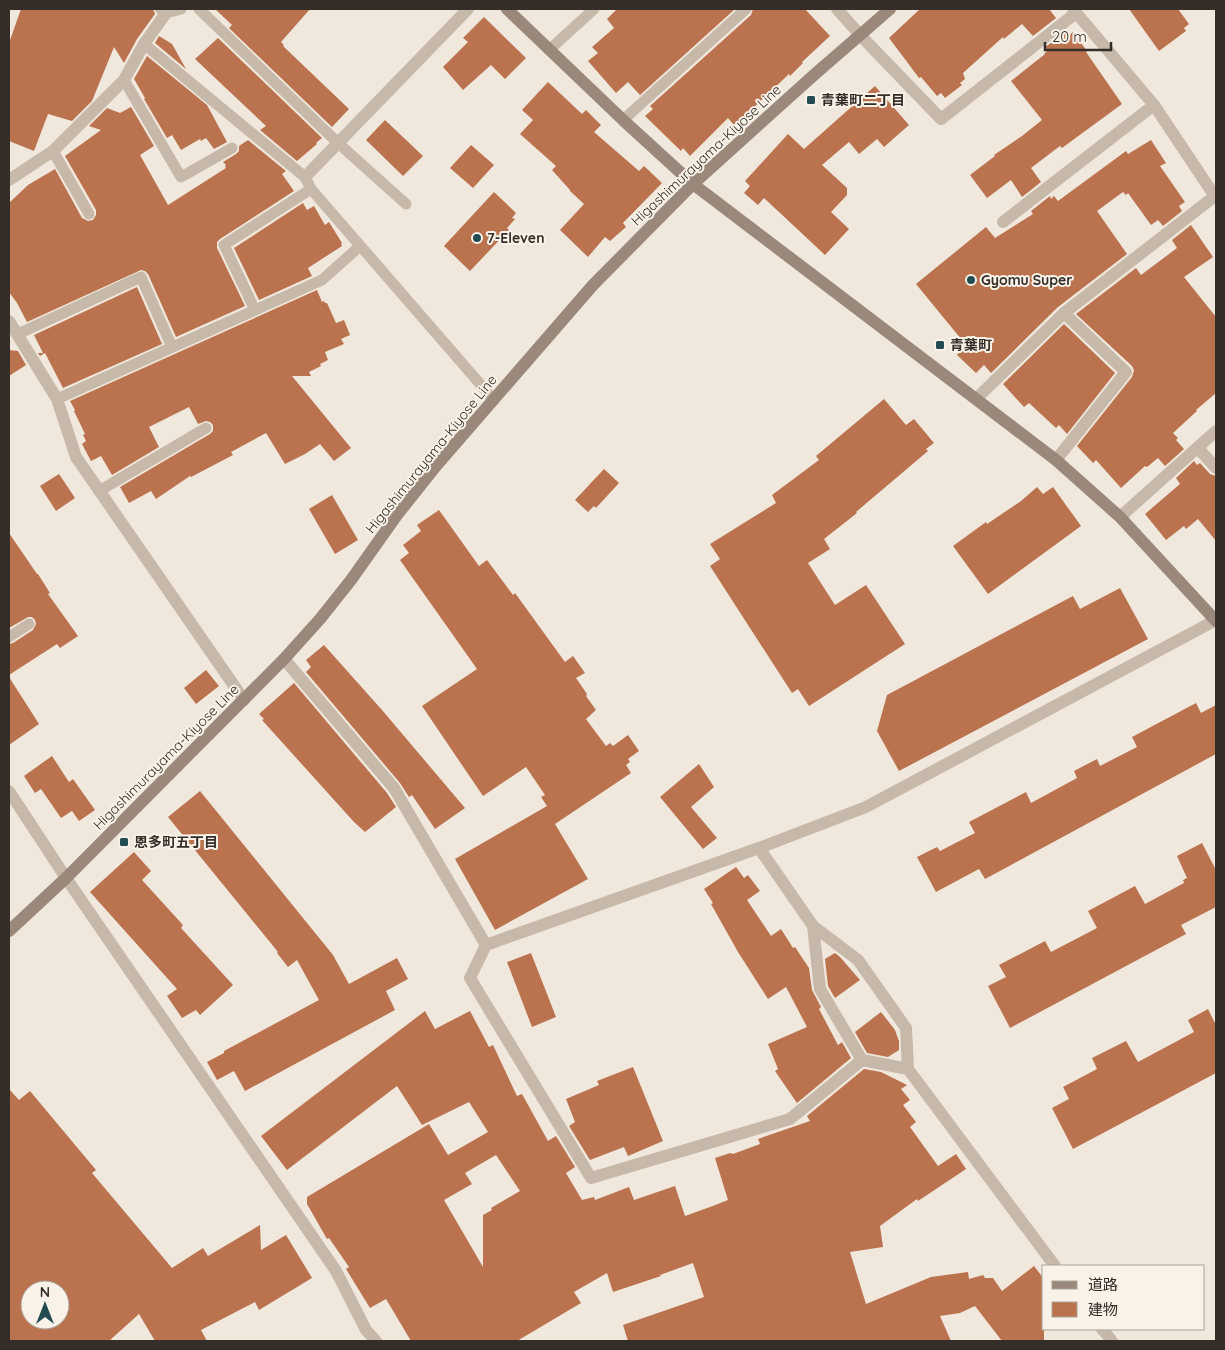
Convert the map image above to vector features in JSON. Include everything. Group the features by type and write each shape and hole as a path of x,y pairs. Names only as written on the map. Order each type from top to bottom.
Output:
{"main road":[{"path":"507,9 693,184 1056,460 1091,490 1120,517 1216,621"},
{"name":"Higashimurayama-Kiyose Line","path":"9,931 66,878 244,700 320,620 397,515 436,466 593,285 693,184 890,9"}],"street":[{"path":"305,177 468,9"},
{"path":"837,9 941,120 1074,11 1154,105 1216,197 1064,312 976,399"},
{"path":"9,180 53,151 124,80 163,11"},
{"path":"1002,222 1154,105"},
{"path":"1056,460 1126,372 1064,312"},
{"path":"9,320 57,399 76,457 244,700"},
{"path":"1120,517 1216,431"},
{"path":"1198,448 1216,468"},
{"path":"862,1060 790,1119 591,1178 470,978 486,945 759,848 866,807 1216,621"},
{"path":"284,659 394,788 486,945"},
{"path":"9,791 66,878 336,1271 366,1330 376,1341"},
{"path":"759,848 813,926 858,960 906,1028 908,1069 1054,1265"},
{"path":"813,926 820,989 862,1060 908,1069"},
{"path":"1103,1330 1112,1341"}],"lane":[{"path":"163,11 181,9"},
{"path":"199,9 338,143 406,204"},
{"path":"549,50 594,9"},
{"path":"623,120 746,9"},
{"path":"144,44 305,177 311,189 494,400"},
{"path":"124,80 181,177 232,148"},
{"path":"53,151 89,214"},
{"path":"256,310 224,246 311,189"},
{"path":"57,399 322,280 360,246"},
{"path":"18,334 142,277 172,347"},
{"path":"99,491 206,428"},
{"path":"9,637 29,624"}],"building":[{"path":"21,9 153,9 155,14 137,39 124,63 114,47 92,101 72,121 48,114 34,151 9,141 9,43"},
{"path":"215,9 310,9 281,42 349,109 332,127 229,28 232,25"},
{"path":"617,9 735,9 640,95 628,82 616,93 588,61 598,53 592,47 614,28 607,19"},
{"path":"753,9 805,9 830,36 790,76 789,74 746,115 734,125 728,118 690,156 683,148 681,151 645,116 653,109 650,106 751,15"},
{"path":"920,9 1049,9 1056,18 1033,36 1022,24 1004,39 1003,37 963,73 965,79 960,83 962,85 945,98 941,93 937,96 921,77 919,78 889,38"},
{"path":"1129,9 1178,9 1189,24 1184,28 1186,31 1159,51"},
{"path":"484,17 526,58 505,79 491,65 463,90 443,67 468,42 463,38"},
{"path":"1065,32 1068,36 1073,32 1122,104 1031,168 1041,182 1022,197 1011,180 987,198 970,175 1042,120 1011,81 1045,54 1047,51 1044,48"},
{"path":"159,36 172,44 186,69 155,43"},
{"path":"218,38 322,138 297,161 260,130 266,126 195,59"},
{"path":"147,56 207,105 227,142 214,149 206,138 201,141 200,139 181,150 172,135 167,138 134,79"},
{"path":"548,82 582,114 586,110 601,125 594,132 639,171 644,166 662,183 623,223 626,227 610,241 605,237 588,257 560,230 584,204 552,170 556,166 520,134 533,120 522,110"},
{"path":"875,86 909,125 884,147 877,139 859,154 849,142 822,165 847,188 847,195 831,212 849,229 825,255 764,198 758,205 744,193 750,186 745,181 788,134 804,149"},
{"path":"131,107 154,146 140,155 168,205 226,168 223,162 236,154 239,151 239,146 248,140 286,171 282,174 294,191 217,242 217,248 245,306 176,337 148,274 141,270 27,322 9,292 9,203 28,185 55,169 82,218 88,221 93,220 96,210 65,156 101,130 89,126 107,108 120,113"},
{"path":"385,120 423,156 403,176 366,140"},
{"path":"1151,140 1166,163 1160,166 1185,202 1179,206 1182,211 1163,226 1158,220 1151,225 1128,193 1126,195 1123,192 1097,211 1127,254 1058,307 991,373 984,365 976,373 957,355 966,345 916,284 986,227 995,238 1033,214 1031,211 1050,196 1051,199 1054,196 1058,201 1126,151 1128,154"},
{"path":"471,145 494,165 473,188 450,168"},
{"name":"7-Eleven","path":"494,192 516,213 512,218 515,219 507,228 509,230 470,271 444,246"},
{"path":"303,203 307,210 314,206 325,225 329,222 342,246 308,268 312,276 259,300 234,248"},
{"path":"1191,225 1213,257 1184,277 1216,317 1216,393 1173,433 1184,449 1165,466 1158,458 1147,467 1145,466 1121,488 1096,460 1093,463 1077,446 1132,377 1134,370 1076,314 1136,268 1141,275 1177,248 1172,240"},
{"path":"137,287 162,344 63,388 45,353 40,356 38,353 43,353 34,335"},
{"path":"317,290 322,302 327,303 336,323 344,320 350,335 341,339 344,344 325,352 328,360 309,372 311,376 292,376 351,448 334,461 320,444 285,464 266,433 231,452 233,455 190,476 156,499 151,491 129,503 120,487 210,434 213,431 213,425 206,421 198,424 189,407 149,427 159,447 112,475 101,456 91,461 82,444 86,441 83,435 85,434 70,401"},
{"path":"1064,324 1115,373 1067,434 1059,425 1056,428 1029,403 1024,407 1003,384"},
{"path":"9,350 18,351 26,365 9,376"},
{"path":"884,399 906,425 914,419 934,443 926,449 928,451 857,513 824,539 830,549 808,563 835,605 866,585 905,644 809,706 798,689 792,693 710,566 720,559 710,544 776,503 772,495 819,460 816,456"},
{"path":"1194,461 1197,465 1200,463 1210,474 1216,476 1216,541 1198,519 1186,529 1184,526 1166,540 1145,514 1180,484 1176,478"},
{"path":"604,469 619,483 596,508 594,506 588,512 575,500"},
{"path":"59,474 75,498 56,511 40,486"},
{"path":"1037,487 1043,494 1053,487 1081,526 988,594 953,546 986,522 987,524 1021,501"},
{"path":"332,495 358,540 335,554 309,509"},
{"path":"439,510 479,566 487,560 513,595 515,593 565,662 573,656 585,673 576,678 596,710 586,719 606,746 610,743 613,746 628,735 639,751 628,759 630,762 626,765 631,773 555,824 588,879 495,930 455,859 547,806 541,797 545,795 526,767 483,796 422,706 477,669 400,560 409,553 403,545 421,531 417,525"},
{"path":"9,533 38,574 50,593 48,594 78,636 60,648 57,644 9,675 9,644 33,630 36,624 32,617 28,617 9,628"},
{"path":"1120,588 1148,639 899,771 877,731 887,695 1073,596 1080,609"},
{"path":"324,645 465,808 435,829 412,795 409,797 400,783 306,672 311,667 306,660"},
{"path":"206,670 219,686 196,704 184,688"},
{"path":"9,677 39,724 9,745"},
{"path":"294,683 387,793 396,807 365,832 262,720 264,719 259,714"},
{"path":"1196,703 1201,713 1216,705 1216,754 985,879 979,869 936,892 917,857 937,847 940,851 975,833 969,822 1026,792 1031,803 1077,778 1074,771 1097,759 1100,766 1137,747 1132,737"},
{"path":"52,756 69,782 73,779 95,810 79,821 72,811 61,818 41,789 35,793 24,776"},
{"path":"699,764 714,787 691,807 717,838 703,849 660,797"},
{"path":"200,791 333,955 349,984 397,958 408,979 386,991 395,1010 245,1091 234,1071 217,1080 207,1062 319,1000 297,960 288,967 278,952 168,817"},
{"path":"1202,843 1216,870 1216,907 1181,925 1186,934 1010,1028 988,986 1006,977 999,965 1045,941 1051,952 1097,928 1088,911 1135,886 1145,904 1184,883 1183,880 1187,878 1177,856"},
{"path":"134,852 151,871 142,880 183,925 181,928 233,985 200,1015 196,1010 182,1018 167,996 177,989 90,892"},
{"path":"736,867 744,878 748,875 760,891 747,900 771,936 781,929 809,968 812,990 821,1007 819,1009 838,1045 842,1042 851,1058 797,1103 775,1071 778,1069 768,1044 807,1027 786,987 768,999 738,952 704,889"},
{"path":"531,953 556,1017 532,1027 507,962"},
{"path":"835,953 860,980 835,998 828,986 825,959"},
{"path":"1208,1009 1216,1025 1216,1073 1073,1149 1052,1108 1069,1099 1063,1087 1097,1069 1092,1058 1126,1041 1138,1062 1194,1032 1188,1020"},
{"path":"425,1011 435,1029 470,1011 489,1047 493,1045 517,1096 522,1094 548,1141 556,1136 575,1167 566,1173 582,1200 594,1197 595,1200 629,1187 634,1200 675,1186 685,1216 728,1200 715,1158 730,1153 733,1154 760,1144 758,1139 810,1121 807,1116 864,1069 881,1072 907,1085 901,1089 910,1100 903,1105 916,1122 910,1127 938,1166 956,1154 966,1169 918,1201 917,1199 880,1226 883,1247 850,1252 866,1304 931,1277 968,1272 969,1279 983,1275 985,1278 993,1278 1002,1291 1034,1266 1042,1276 1042,1330 1044,1330 1044,1341 1002,1341 975,1306 960,1313 940,1316 951,1341 628,1341 623,1325 704,1297 693,1263 613,1292 607,1273 574,1292 581,1303 517,1341 411,1341 386,1299 370,1308 346,1269 349,1267 329,1238 327,1239 307,1204 307,1197 429,1124 448,1155 488,1132 469,1102 422,1125 397,1086 287,1170 261,1136","holes":["496,1155 520,1191 491,1208 492,1210 483,1215 483,1267 444,1200 472,1184 465,1173"]},
{"path":"881,1012 895,1030 899,1041 899,1050 888,1057 867,1053 855,1032"},
{"path":"633,1067 663,1141 628,1156 624,1147 590,1160 569,1126 575,1122 566,1099 599,1085 597,1081"},
{"path":"9,1089 19,1100 30,1091 96,1170 92,1173 172,1268 203,1248 208,1256 260,1225 261,1250 286,1235 312,1278 259,1310 255,1302 201,1330 207,1341 155,1341 139,1314 109,1341 9,1341"}],"place":[{"name":"青葉町二丁目","path":"811,100"},
{"name":"7-Eleven","path":"477,238"},
{"name":"Gyomu Super","path":"971,280"},
{"name":"青葉町","path":"940,345"},
{"name":"恩多町五丁目","path":"124,842"}]}
